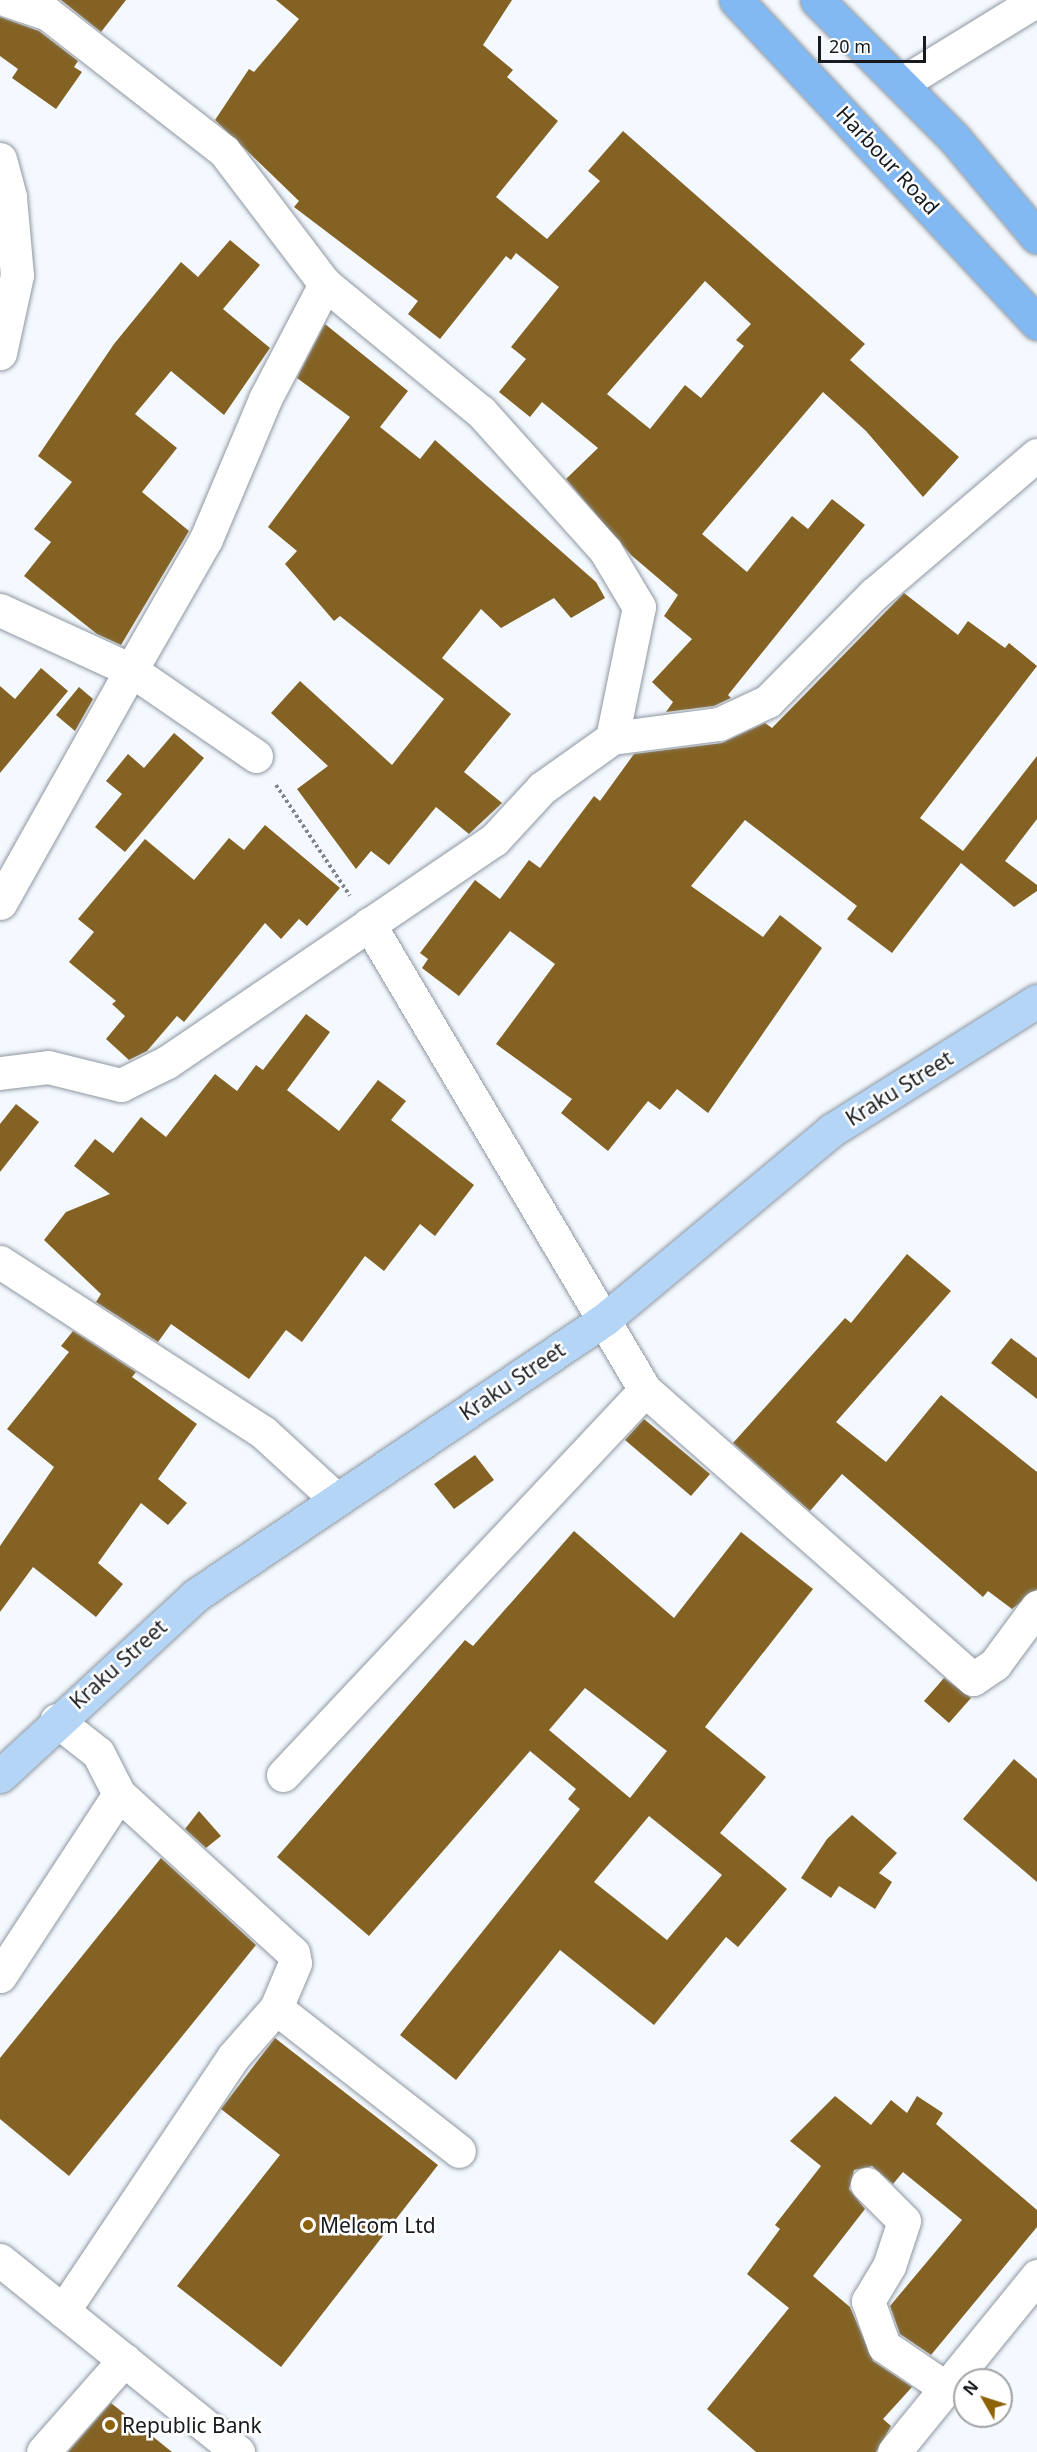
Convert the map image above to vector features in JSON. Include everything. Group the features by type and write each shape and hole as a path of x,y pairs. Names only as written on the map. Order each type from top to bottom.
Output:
{"highway":[{"name":"Harbour Road","path":"736,0 1037,322"},
{"path":"817,0 902,83 1037,237"}],"main road":[{"name":"Kraku Street","path":"0,1776 56,1720 196,1595 604,1319 832,1130 1037,1001"}],"street":[{"path":"902,83 1037,0"},
{"path":"3,1 48,14 224,152 325,284 481,412 626,580 639,607 612,738"},
{"path":"0,159 10,197 17,275 0,353"},
{"path":"0,903 206,539 265,399 325,284"},
{"path":"0,1073 48,1067 121,1085 167,1062 494,840 542,788 612,738 719,724 768,701 874,594 1037,455"},
{"path":"0,610 131,670 256,756"},
{"path":"369,924 645,1390 973,1679 995,1664 1037,1607"},
{"path":"0,1262 263,1432 337,1500"},
{"path":"283,1775 645,1390"},
{"path":"56,1720 98,1753 119,1794 293,1953 296,1963 276,2008 233,2057 63,2311"},
{"path":"0,1976 119,1794"},
{"path":"276,2008 459,2151"},
{"path":"867,2184 904,2221 889,2266 868,2301 884,2346 946,2388"},
{"path":"0,2260 238,2452"},
{"path":"894,2452 1037,2276"},
{"path":"43,2452 124,2360"}],"path":[{"path":"256,756 369,924"}],"building":[{"path":"61,0 126,0 101,32"},
{"path":"276,0 512,0 483,45 513,70 507,77 558,121 496,197 547,239 600,181 588,171 623,131 865,344 850,360 959,457 923,497 866,431 823,392 702,534 747,572 792,516 808,529 832,499 865,525 728,695 731,698 714,706 666,712 673,702 652,682 692,639 664,616 678,595 631,555 566,479 598,448 542,402 530,417 499,392 526,359 511,347 559,287 516,253 511,260 506,256 440,339 408,314 418,301 294,207 299,201 215,120 249,69 254,72 299,19","holes":["705,281 751,324 736,340 744,346 701,398 685,385 650,429 607,394"]},
{"path":"0,17 39,31 78,61 74,67 82,72 56,109 12,78 18,69 0,56"},
{"path":"230,240 260,265 223,309 270,348 224,415 171,371 135,414 177,448 142,492 189,531 121,645 97,634 24,576 51,542 34,529 72,482 38,456 114,344 181,262 198,277"},
{"path":"325,324 408,391 380,427 420,459 435,440 596,582 605,598 571,618 554,598 501,628 481,609 442,658 511,714 464,772 502,803 469,834 436,807 389,865 371,851 356,869 297,789 328,766 271,713 300,681 392,765 444,699 340,616 334,621 285,564 297,551 268,527 350,417 297,378"},
{"path":"904,593 958,635 968,621 1005,648 1009,643 1037,666 920,818 963,851 1037,756 1037,819 1005,861 1037,885 1037,891 1014,907 961,863 892,953 847,919 857,906 745,820 691,886 763,937 780,915 822,948 708,1113 677,1089 660,1110 648,1101 608,1151 561,1113 572,1099 496,1044 555,964 510,931 459,996 422,968 428,959 420,953 475,880 500,899 529,860 540,868 594,796 600,801 634,754 722,743 765,723 772,728"},
{"path":"41,668 68,691 0,773 0,686 15,699"},
{"path":"79,687 93,699 75,731 56,715"},
{"path":"174,733 204,758 125,852 95,827 122,794 106,781 128,754 144,768"},
{"path":"265,825 340,888 307,926 299,919 281,939 265,923 184,1022 177,1016 147,1051 129,1060 106,1039 125,1016 112,1004 116,1001 69,962 94,932 78,919 145,839 194,880 229,838 244,850"},
{"path":"306,1014 330,1032 287,1090 339,1131 378,1080 406,1101 391,1120 474,1185 435,1236 420,1224 384,1271 365,1256 302,1342 286,1330 249,1379 171,1324 158,1342 96,1302 101,1294 44,1240 66,1212 110,1194 74,1166 95,1139 113,1153 141,1117 166,1137 215,1074 237,1091 256,1065 263,1070"},
{"path":"16,1104 39,1122 0,1172 0,1124"},
{"path":"907,1254 951,1291 836,1422 886,1462 941,1395 1037,1472 1037,1589 1012,1609 988,1591 983,1597 842,1474 810,1511 733,1443 845,1318 851,1323"},
{"path":"73,1331 136,1372 132,1377 197,1424 158,1479 187,1503 168,1525 141,1503 98,1563 123,1584 96,1617 33,1567 0,1612 0,1546 54,1467 7,1429 69,1352 61,1346"},
{"path":"1011,1338 1037,1358 1037,1399 991,1363"},
{"path":"644,1419 710,1474 691,1496 625,1440"},
{"path":"475,1455 494,1480 454,1509 434,1484"},
{"path":"574,1531 674,1618 741,1532 813,1589 705,1727 766,1777 720,1833 787,1889 738,1947 726,1937 654,2025 560,1950 456,2080 400,2035 580,1809 568,1799 576,1789 530,1751 369,1936 277,1857 465,1640 473,1646","holes":["585,1688 667,1751 630,1798 549,1730","649,1816 722,1875 667,1940 594,1882"]},
{"path":"944,1678 971,1698 949,1723 924,1701"},
{"path":"1014,1759 1037,1779 1037,1882 963,1819"},
{"path":"199,1811 221,1836 206,1848 185,1829"},
{"path":"852,1815 897,1853 879,1873 892,1882 875,1909 839,1886 831,1898 801,1878 827,1839"},
{"path":"161,1858 256,1945 69,2176 0,2119 0,2058"},
{"name":"Melcom Ltd","path":"275,2038 438,2165 281,2367 177,2286 280,2155 221,2109"},
{"path":"835,2096 871,2125 891,2100 907,2113 917,2096 943,2113 936,2124 1037,2210 1037,2227 931,2355 900,2334 890,2306 962,2220 903,2172 893,2184 872,2166 854,2170 849,2189 865,2209 813,2276 850,2307 873,2361 912,2387 883,2419 891,2426 876,2452 756,2452 707,2409 789,2308 747,2274 780,2229 775,2225 821,2166 790,2141"},
{"name":"Republic Bank","path":"111,2403 172,2452 68,2452"}],"place":[{"name":"Melcom Ltd","path":"308,2225"},
{"name":"Republic Bank","path":"110,2425"}]}
